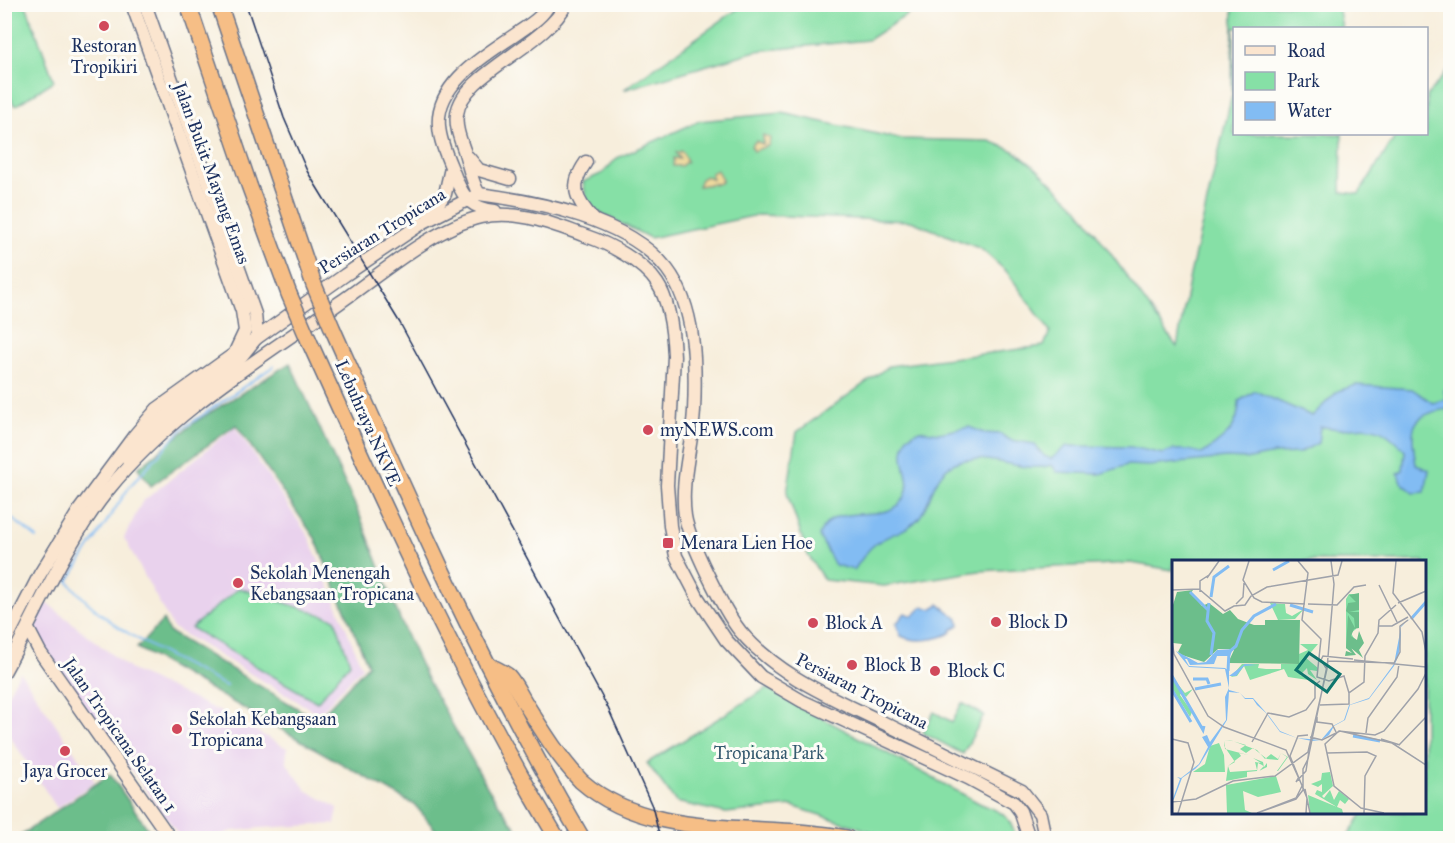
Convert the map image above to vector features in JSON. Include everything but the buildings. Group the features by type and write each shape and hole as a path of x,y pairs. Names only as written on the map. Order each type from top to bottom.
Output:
{"highway":[{"name":"Lebuhraya NKVE","path":"188,4 249,185 309,341 411,562 461,662 557,838"},
{"name":"Lebuhraya NKVE","path":"219,4 314,285 333,330 408,499 488,665 582,838"},
{"path":"488,665 507,676 565,763 580,780 592,792 627,813 682,828 799,831 847,838"},
{"path":"546,819 548,838"}],"main road":[{"name":"Jalan Bukit Mayang Emas","path":"132,4 242,311 246,331 233,353"},
{"name":"Jalan Bukit Mayang Emas","path":"146,4 255,314 257,337"},
{"path":"511,214 481,209 473,199 461,193 439,127 446,96 465,72 536,20 549,4"},
{"path":"436,237 473,199 474,186 457,114 468,91 553,24 566,4"},
{"path":"465,154 479,170 510,179"},
{"path":"586,162 576,176 575,185 578,198 594,220"},
{"path":"424,222 445,194 451,166"},
{"name":"Persiaran Tropicana","path":"4,644 40,574 80,509 134,436 164,404 277,322 424,222 473,199 546,207 594,220 645,248 668,271 678,288 689,321 693,349 694,416 683,483 686,518 715,590 740,630 772,663 810,687 1022,790 1040,814 1045,838"},
{"name":"Persiaran Tropicana","path":"4,672 81,528 108,490 159,436 210,393 436,237 478,217 511,214 544,220 597,240 631,260 657,283 673,336 668,485 670,526 676,556 698,598 726,640 761,676 802,701 974,781 1014,803 1020,811 1029,838"},
{"path":"255,314 261,320 277,322"},
{"path":"108,490 153,427 240,358 257,337"},
{"name":"Jalan Tropicana Selatan 1","path":"28,628 39,652 171,838"},
{"name":"Jalan Tropicana Selatan 1","path":"15,653 39,652"}],"shaded area":[{"name":"Sekolah Menengah Kebangsaan Tropicana","path":"235,427 309,537 362,667 319,714 173,628 124,538 142,502"},
{"name":"Sekolah Kebangsaan Tropicana","path":"47,603 131,670 217,710 287,748 286,762 306,790 338,808 335,824 232,831 212,838 181,838 42,647 35,627"},
{"path":"20,672 95,782 57,808 5,729 5,699"}],"green space":[{"path":"4,5 26,5 54,81 15,106 5,90"},
{"path":"743,5 922,5 868,40 756,51 623,90"},
{"path":"1233,5 1338,5 1342,27 1233,27 1233,135 1342,135 1341,192 1359,194 1396,135 1428,135 1428,95 1450,67 1450,838 1347,838 1362,813 1425,813 1425,560 1172,560 1172,570 1131,563 979,571 884,586 824,580 808,555 787,493 797,432 889,366 1044,346 1050,331 1007,272 981,249 911,221 758,215 650,238 588,207 583,182 603,173 617,158 699,121 782,113 900,139 990,141 1014,151 1036,168 1079,209 1177,347 1190,275 1232,95"},
{"path":"290,363 360,516 405,632 426,677 489,790 523,838 442,838 415,805 137,648 163,620 169,632 317,720 368,665 315,538 236,425 151,486 138,468 198,420"},
{"path":"239,588 335,619 350,663 317,702 191,628"},
{"name":"Tropicana Park","path":"767,688 1004,815 1011,823 1016,838 892,838 792,806 726,813 676,802 647,763"},
{"path":"962,703 984,715 963,754 923,733 934,712 952,722"},
{"path":"110,774 154,838 17,838"}],"sand":[{"path":"763,135 770,138 769,145 754,151 751,146 756,141 763,144"},
{"path":"682,151 687,161 681,166 673,166 674,158 680,159 676,153"},
{"path":"717,170 722,180 720,183 698,186 701,179 706,176 712,179 711,173"}],"water":[{"path":"1450,384 1450,416 1447,409 1425,415 1418,420 1413,433 1416,465 1429,470 1425,492 1414,493 1401,482 1398,473 1403,470 1405,451 1384,432 1363,427 1343,429 1320,427 1318,443 1299,453 1274,454 1250,459 1226,458 1149,466 1127,465 1100,474 1057,472 1052,465 1029,467 983,460 960,461 951,465 939,477 925,508 916,521 874,545 854,570 835,565 819,536 826,524 836,518 887,511 897,506 905,496 908,486 903,460 907,437 919,430 939,433 969,427 984,433 1000,434 1010,440 1034,444 1044,456 1051,459 1067,446 1131,447 1163,454 1182,450 1202,454 1229,432 1236,419 1239,401 1255,391 1312,416 1338,391 1356,385 1412,389 1433,403 1446,399 1444,390"},
{"path":"939,604 958,619 959,625 951,630 952,632 927,640 901,636 896,624 905,613 913,616 923,606 931,609"}],"waterway":[{"path":"226,686 162,653 121,628 84,599 68,581 130,486 182,429 274,366"},
{"path":"4,520 9,516 37,538"},
{"path":"70,562 77,567"}],"tram line":[{"path":"246,4 284,118 307,171 400,323 608,708 652,806 660,838"}],"place":[{"name":"Restoran Tropikiri","path":"104,26"},
{"name":"myNEWS.com","path":"648,430"},
{"name":"Menara Lien Hoe","path":"668,543"},
{"name":"Sekolah Menengah Kebangsaan Tropicana","path":"238,583"},
{"name":"Block D","path":"996,622"},
{"name":"Block A","path":"813,623"},
{"name":"Block B","path":"852,665"},
{"name":"Block C","path":"935,671"},
{"name":"Sekolah Kebangsaan Tropicana","path":"177,729"},
{"name":"Jaya Grocer","path":"65,751"}]}
